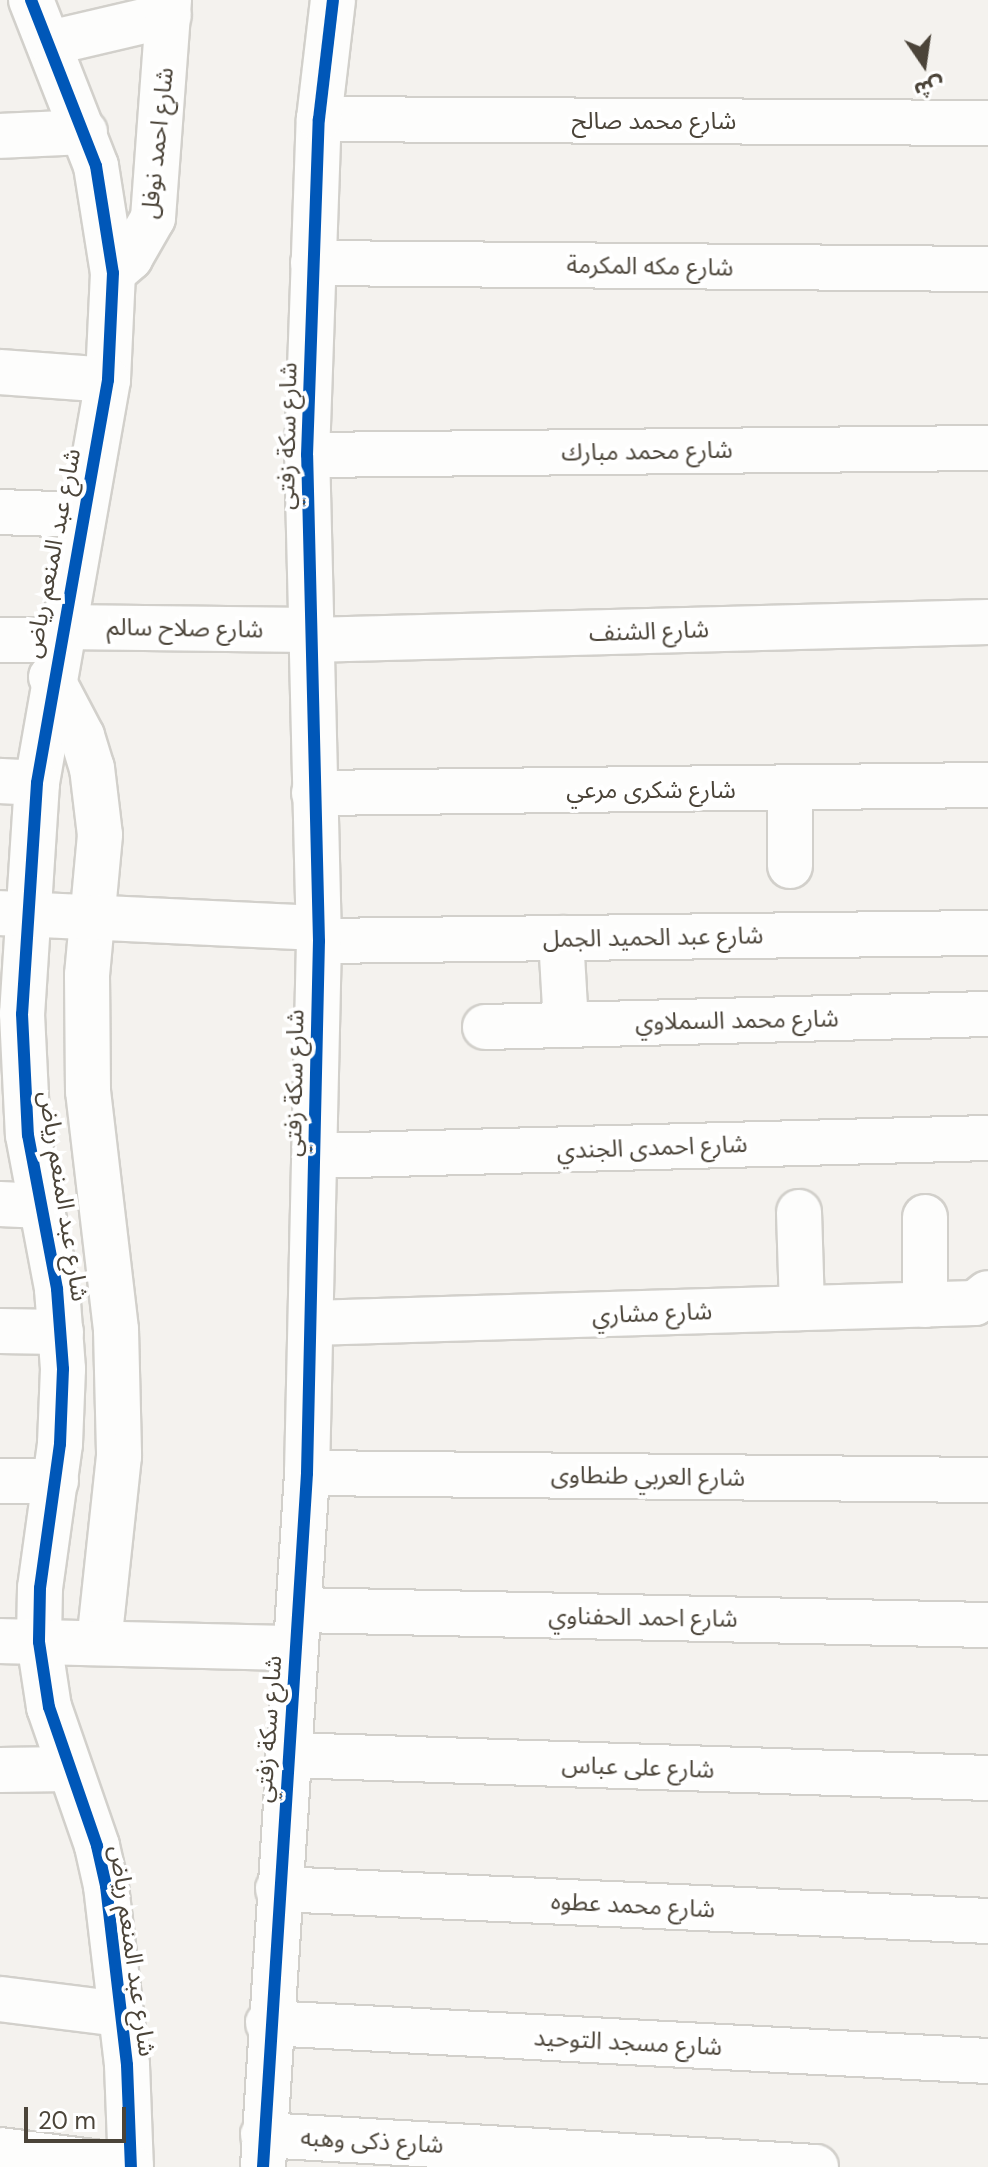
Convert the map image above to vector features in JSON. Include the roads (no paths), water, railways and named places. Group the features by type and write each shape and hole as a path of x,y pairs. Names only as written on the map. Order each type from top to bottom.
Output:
{"street":[{"name":"شارع عبد المنعم رياض","path":"31,0 85,132 104,201 113,273 108,380 57,648 18,782 12,914 12,1063 28,1135 21,1205 61,1332 56,1481 20,1642 49,1707 97,1846 121,2014 131,2167"},
{"name":"شارع سكة زفتي","path":"263,2151 268,2023 307,1473 318,934 307,455 319,119 333,0"},
{"path":"50,43 169,7"},
{"name":"شارع احمد نوفل","path":"113,273 144,239 153,218 169,7"},
{"name":"شارع محمد صالح","path":"319,119 988,123"},
{"path":"0,136 85,132"},
{"name":"شارع مكه المكرمة","path":"313,263 988,269"},
{"path":"0,372 108,380"},
{"name":"شارع محمد مبارك","path":"307,455 988,448"},
{"path":"0,512 80,515"},
{"name":"شارع الشنف","path":"310,635 988,622"},
{"name":"شارع صلاح سالم","path":"0,640 57,648 310,635"},
{"name":"شارع عبد المنعم رياض","path":"57,648 98,801 100,835 90,917 88,1091 116,1330 119,1440 116,1519 99,1643"},
{"name":"شارع شكرى مرعي","path":"314,793 988,785"},
{"path":"790,789 790,866"},
{"name":"شارع عبد الحميد الجمل","path":"12,914 318,934 561,938 988,933"},
{"path":"561,938 566,1025"},
{"name":"شارع محمد السملاوي","path":"485,1027 988,1014"},
{"name":"شارع احمدى الجندي","path":"315,1156 988,1138"},
{"path":"799,1212 802,1308"},
{"path":"925,1217 925,1305"},
{"name":"شارع مشاري","path":"311,1323 980,1303 988,1295"},
{"path":"0,1331 61,1332"},
{"name":"شارع العربي طنطاوى","path":"307,1473 988,1480"},
{"path":"0,1481 56,1481"},
{"name":"شارع احمد الحفناوي","path":"20,1642 99,1643 297,1629 988,1625"},
{"name":"شارع على عباس","path":"288,1755 988,1778"},
{"path":"0,1770 69,1769"},
{"name":"شارع محمد عطوه","path":"278,1889 988,1921"},
{"path":"0,1999 121,2014"},
{"name":"شارع مسجد التوحيد","path":"268,2023 988,2061"},
{"path":"0,2150 131,2167"},
{"name":"شارع ذكى وهبه","path":"263,2151 816,2167"}]}
